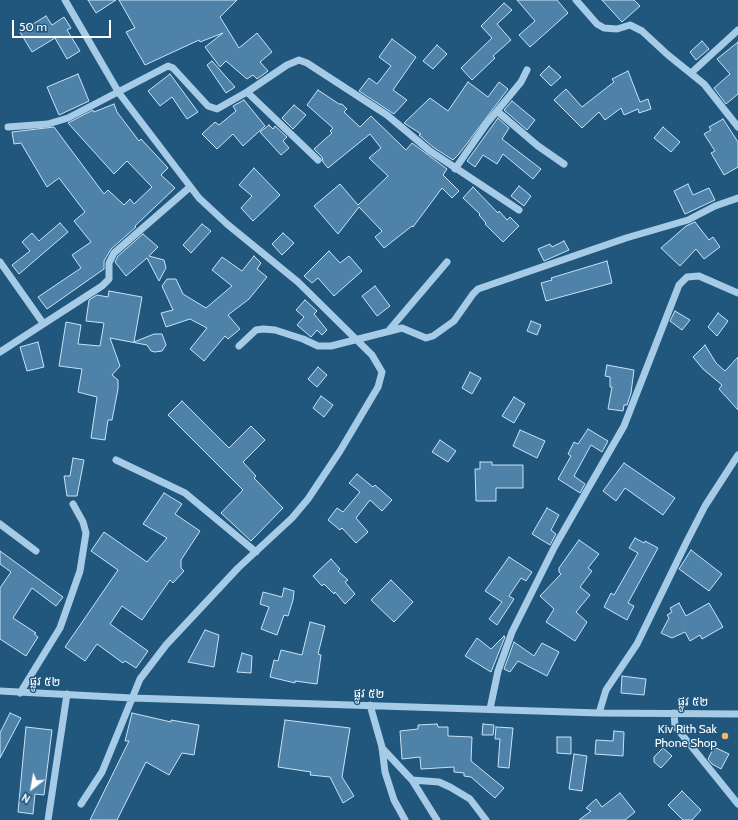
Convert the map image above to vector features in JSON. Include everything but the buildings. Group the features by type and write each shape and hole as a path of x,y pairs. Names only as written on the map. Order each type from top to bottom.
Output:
{"street":[{"path":"65,0 119,93 190,187 212,212 298,282 372,355 382,372 378,387 340,451 308,499 292,518 256,552 166,645 140,679 102,772 81,804"},
{"path":"576,0 597,24 604,28 617,29 627,24 638,28 704,84 738,127"},
{"path":"691,73 738,30"},
{"path":"8,127 48,124 68,118 119,93 168,66 173,68 213,110 222,107 247,92 294,61 304,61 393,120 417,141 455,169 519,210"},
{"path":"455,169 497,111 521,82 527,70"},
{"path":"247,92 318,160"},
{"path":"497,111 538,146 564,164"},
{"path":"0,352 102,286 109,279 109,263 114,253 190,187"},
{"path":"239,346 256,330 263,329 276,330 303,339 318,346 331,346 357,340 390,329 402,328 422,338 433,336 454,321 478,289 626,238 688,220 716,206 738,198"},
{"path":"0,262 43,323"},
{"path":"390,329 447,262"},
{"path":"490,709 498,671 512,632 554,546 624,426 679,285 687,277 699,276 738,293"},
{"path":"599,713 606,690 637,644 686,541 705,506 738,455"},
{"path":"116,460 186,493 256,552"},
{"path":"20,693 60,628 80,572 86,534 83,522 73,504"},
{"path":"0,524 36,551"},
{"name":"ផ្លូវ ៥២","path":"0,691 132,698 599,713 674,712 738,714"},
{"path":"48,820 67,694"},
{"path":"370,705 382,748 385,772 394,800 405,820"},
{"path":"674,712 675,726 738,804"},
{"path":"382,748 412,780 437,820"},
{"path":"412,780 439,782 450,787 470,800 486,820"}],"place":[{"name":"Kiv Rith Sak Phone Shop","path":"725,736"}]}
